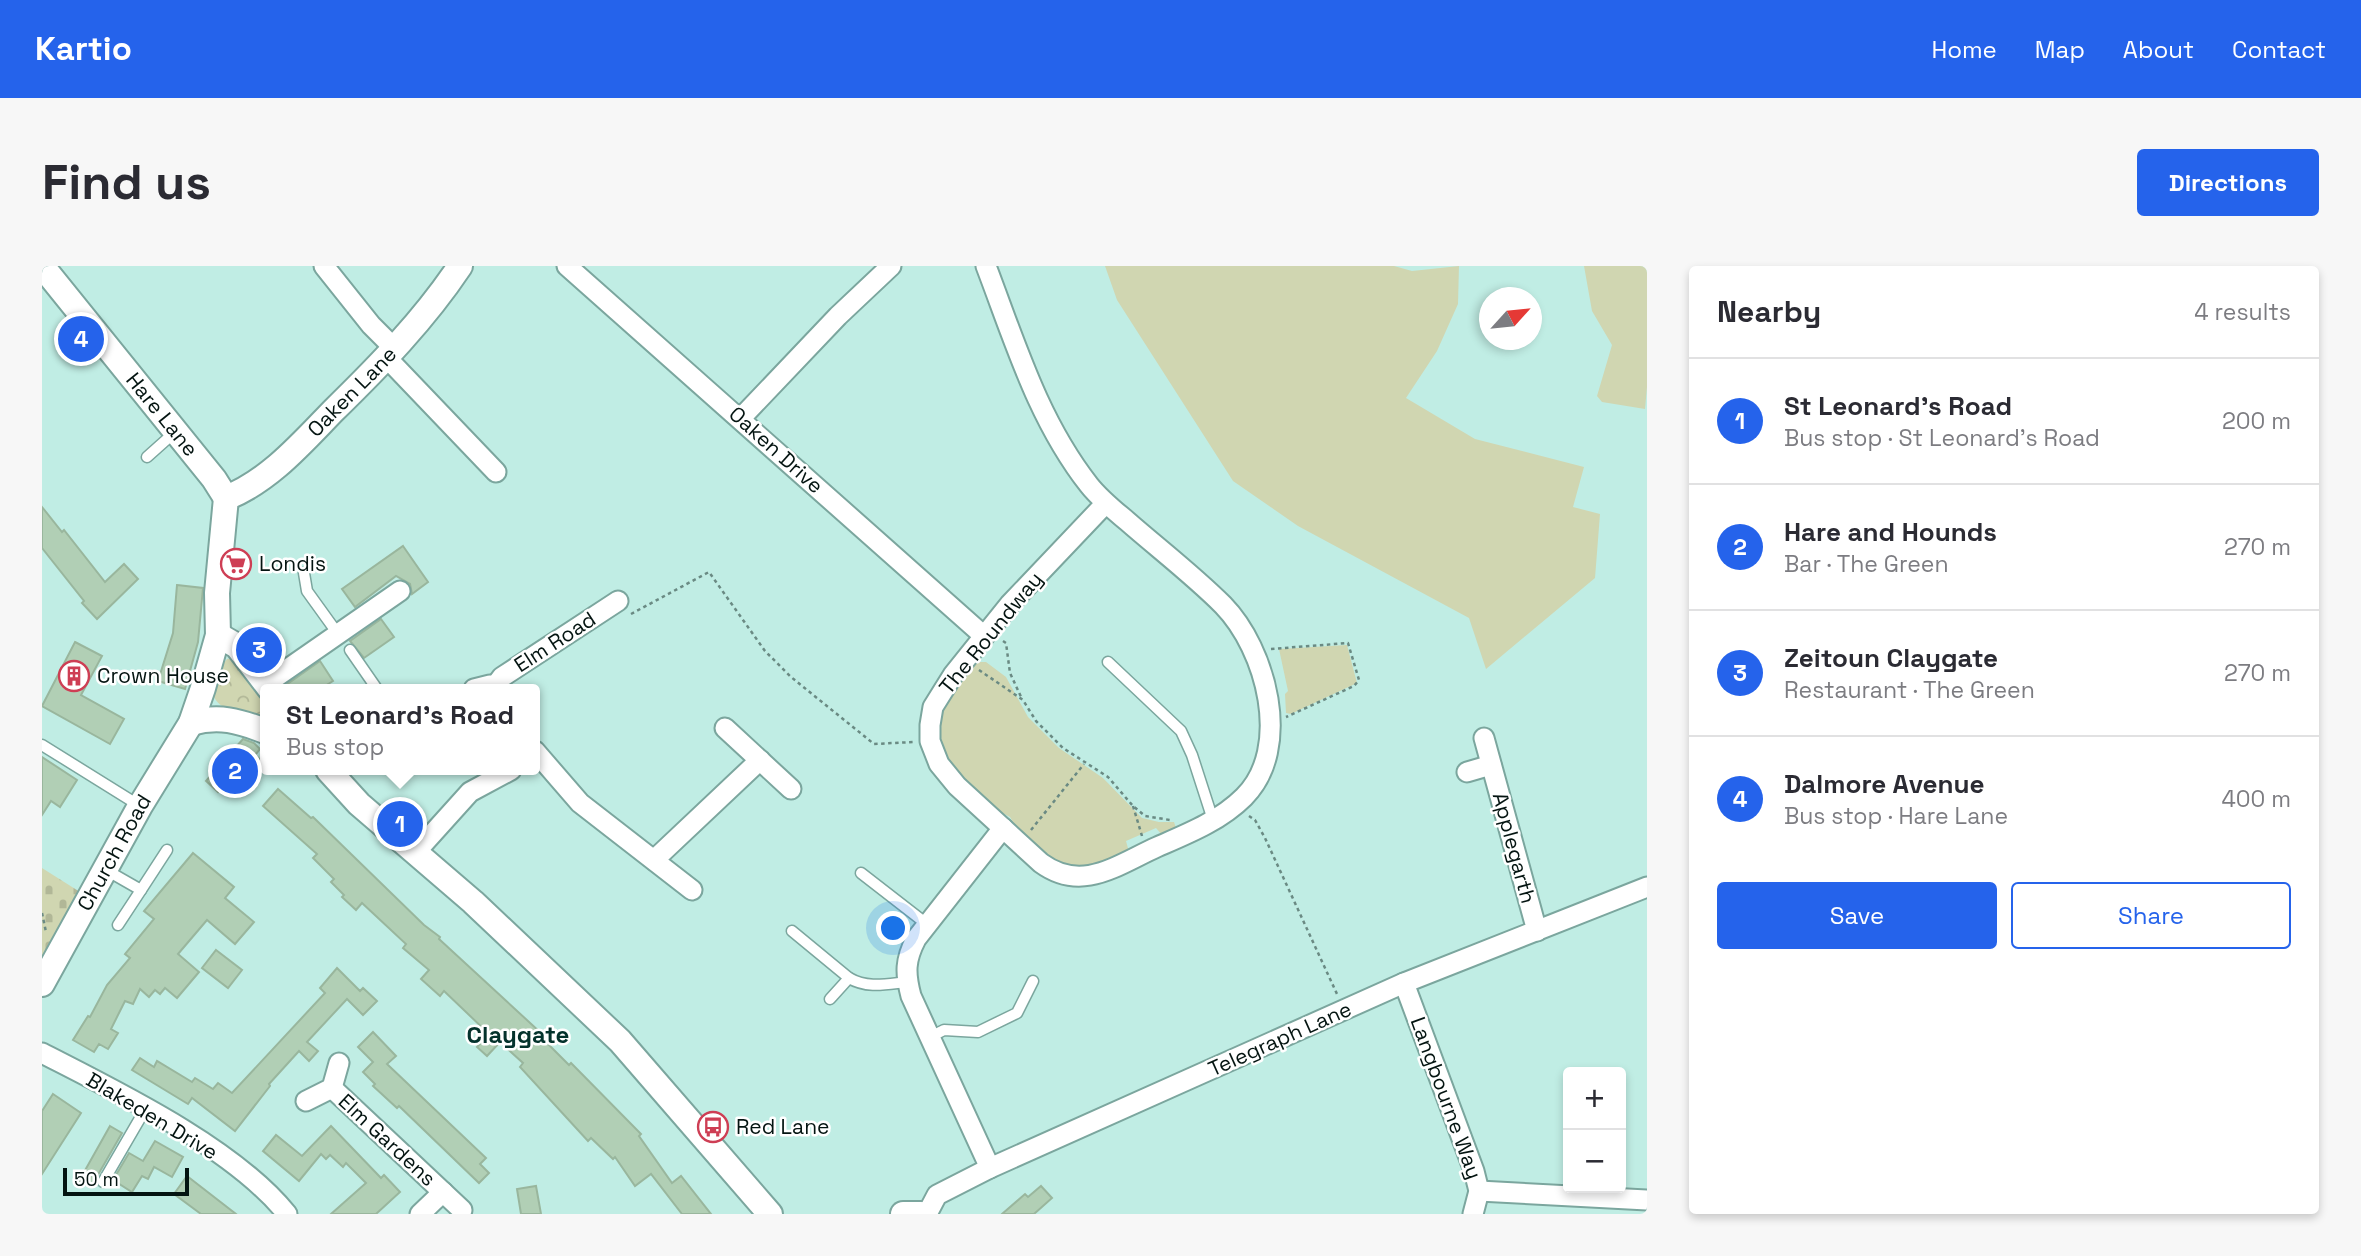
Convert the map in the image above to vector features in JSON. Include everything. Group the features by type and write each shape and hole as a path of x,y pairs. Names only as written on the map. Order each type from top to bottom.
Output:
{"street":[{"name":"Hare Lane","path":"43,266 214,479 226,498"},
{"path":"324,266 390,353 496,472"},
{"name":"Oaken Lane","path":"226,498 245,491 296,449 428,311 460,266"},
{"name":"Oaken Drive","path":"567,266 987,633"},
{"path":"741,418 838,316 891,266"},
{"path":"930,741 939,764 957,786 1041,863 1054,873 1067,877 1099,874 1213,820 1236,805 1255,783 1265,761 1269,716 1264,678 1239,623 1106,503 1077,468 1041,409 986,266"},
{"path":"467,472 482,457"},
{"name":"Church Road","path":"42,985 140,806 191,723 204,688 218,635 217,593 226,498"},
{"name":"The Roundway","path":"930,741 933,707 965,659 1010,604 1106,503"},
{"path":"270,684 344,642 400,592"},
{"name":"Elm Road","path":"499,684 502,677 623,609"},
{"path":"218,635 237,646 266,684"},
{"path":"191,723 227,718 260,729"},
{"path":"726,728 791,789"},
{"name":"Applegarth","path":"1484,738 1537,931"},
{"path":"540,757 580,803 692,890"},
{"path":"654,860 760,760"},
{"name":"Applegarth","path":"1467,772 1491,765"},
{"path":"335,775 359,804 473,902 620,1041 770,1214"},
{"path":"415,853 470,792 502,775"},
{"path":"990,1168 907,982 907,955 1003,828"},
{"name":"Telegraph Lane","path":"927,1214 937,1195 990,1168 1404,983 1647,887"},
{"name":"Langbourne Way","path":"1404,983 1474,1171 1479,1191 1473,1214"},
{"name":"Blakeden Drive","path":"42,1053 180,1128 243,1172 287,1214"},
{"name":"Elm Gardens","path":"306,1101 332,1088 339,1063"},
{"name":"Elm Gardens","path":"332,1088 462,1210"},
{"path":"1479,1191 1647,1200"},
{"name":"Elm Gardens","path":"420,1214 443,1192"},
{"path":"903,1214 921,1214"}],"lane":[{"path":"147,457 175,432"},
{"path":"304,573 307,591 373,684"},
{"path":"1108,662 1181,731 1192,755 1213,820"},
{"path":"42,746 140,806"},
{"path":"118,925 167,850"},
{"path":"106,870 141,890"},
{"path":"861,873 928,925"},
{"path":"792,931 860,984 907,982"},
{"path":"830,999 849,978"},
{"path":"930,1037 944,1030 978,1032 1017,1013 1033,981"},
{"path":"103,1182 146,1108"}],"path":[{"path":"623,609 709,572 765,652 860,734 874,744 930,741"},
{"path":"987,633 1006,643 1010,673 1023,700 1036,721 1063,748 1108,778 1145,816 1180,821 1189,833"},
{"path":"1254,653 1281,647 1348,643 1359,680 1354,686 1289,717 1269,716"},
{"path":"965,659 1023,700"},
{"path":"1021,844 1085,763"},
{"path":"1236,805 1255,820 1265,838 1345,1010"},
{"path":"1133,806 1147,852"},
{"path":"42,913 46,936"}],"green space":[{"path":"1105,266 1394,266 1412,271 1459,266 1458,304 1437,351 1406,398 1475,439 1584,467 1573,507 1600,514 1595,578 1486,669 1469,618 1298,526 1233,481 1117,300"},
{"path":"1584,266 1647,266 1645,409 1602,402 1597,396 1612,345 1592,311"},
{"path":"1347,645 1357,683 1291,714 1286,713 1285,694 1288,691 1279,649"},
{"path":"232,658 260,692 260,719 228,710 213,695 227,659"},
{"path":"974,662 986,662 1006,677 1028,717 1059,748 1103,778 1142,818 1174,822 1176,828 1173,834 1163,836 1156,828 1126,841 1129,852 1109,864 1063,869 1020,834 1010,817 993,808 952,772 937,743 940,712 948,695"},
{"path":"42,868 80,892 42,961"}],"building":[{"path":"42,507 105,582 124,564 138,579 97,619 42,548"},
{"path":"403,546 428,582 412,594 410,584 396,576 355,607 342,589"},
{"path":"177,585 203,588 198,642 185,689 158,681 173,633"},
{"path":"381,619 394,637 364,658 350,641"},
{"name":"Crown House","path":"75,642 102,656 81,695 124,719 110,744 42,706"},
{"path":"320,661 333,681 328,684 287,684"},
{"path":"243,739 254,743 260,749 255,755 260,759 260,766 239,790 228,780 218,792 206,781"},
{"path":"42,757 77,780 60,807 51,801 42,815"},
{"path":"278,789 313,817 541,1033 539,1035 569,1065 571,1063 641,1134 639,1136 672,1183 681,1176 711,1214 682,1214 651,1174 635,1186 615,1157 613,1159 591,1138 588,1141 520,1067 523,1063 500,1042 487,1056 477,1047 489,1034 444,991 440,996 421,979 429,970 403,948 406,944 362,903 356,910 342,897 344,895 331,882 334,879 313,858 317,854 263,806"},
{"path":"193,853 234,887 225,898 254,922 235,944 207,920 178,954 199,972 177,998 165,988 160,994 155,990 149,997 140,989 133,1004 125,1001 111,1029 118,1033 108,1049 99,1044 94,1052 73,1040 88,1016 90,1017 107,985 130,958 125,954 154,919 144,911"},
{"path":"216,950 242,970 228,988 202,968"},
{"path":"337,968 360,991 363,988 377,1001 363,1015 347,999 307,1042 318,1051 309,1061 299,1051 269,1084 235,1131 192,1098 188,1104 132,1070 140,1058 154,1067 157,1061 192,1082 195,1078 213,1089 218,1083 232,1093 325,993 320,988"},
{"path":"373,1032 396,1056 387,1064 486,1158 480,1164 489,1173 479,1183 399,1106 397,1108 373,1086 375,1084 363,1072 373,1062 358,1047"},
{"path":"53,1094 81,1113 42,1174 42,1111"},
{"path":"110,1126 122,1133 91,1187 79,1181"},
{"path":"331,1126 381,1178 384,1175 400,1192 376,1214 331,1214 366,1183 346,1163 343,1167 330,1155 326,1159 321,1154 299,1181 263,1151 276,1135 302,1156"},
{"path":"155,1141 183,1157 172,1177 154,1167 148,1179 142,1176 132,1192 113,1180 129,1153 143,1161"},
{"path":"187,1176 236,1214 201,1214 174,1194"},
{"path":"536,1186 541,1214 521,1214 517,1189"},
{"path":"1041,1186 1052,1198 1034,1214 1002,1214 1025,1194 1028,1197"}],"place":[{"name":"Dalmore Avenue","path":"81,339"},
{"name":"Londis","path":"236,564"},
{"name":"Zeitoun Claygate","path":"259,650"},
{"name":"Crown House","path":"74,676"},
{"name":"Hare and Hounds","path":"235,771"},
{"name":"St Leonard's Road","path":"400,824"},
{"name":"Red Lane","path":"713,1127"}],"district":[{"name":"Claygate","path":"518,1035"}]}
